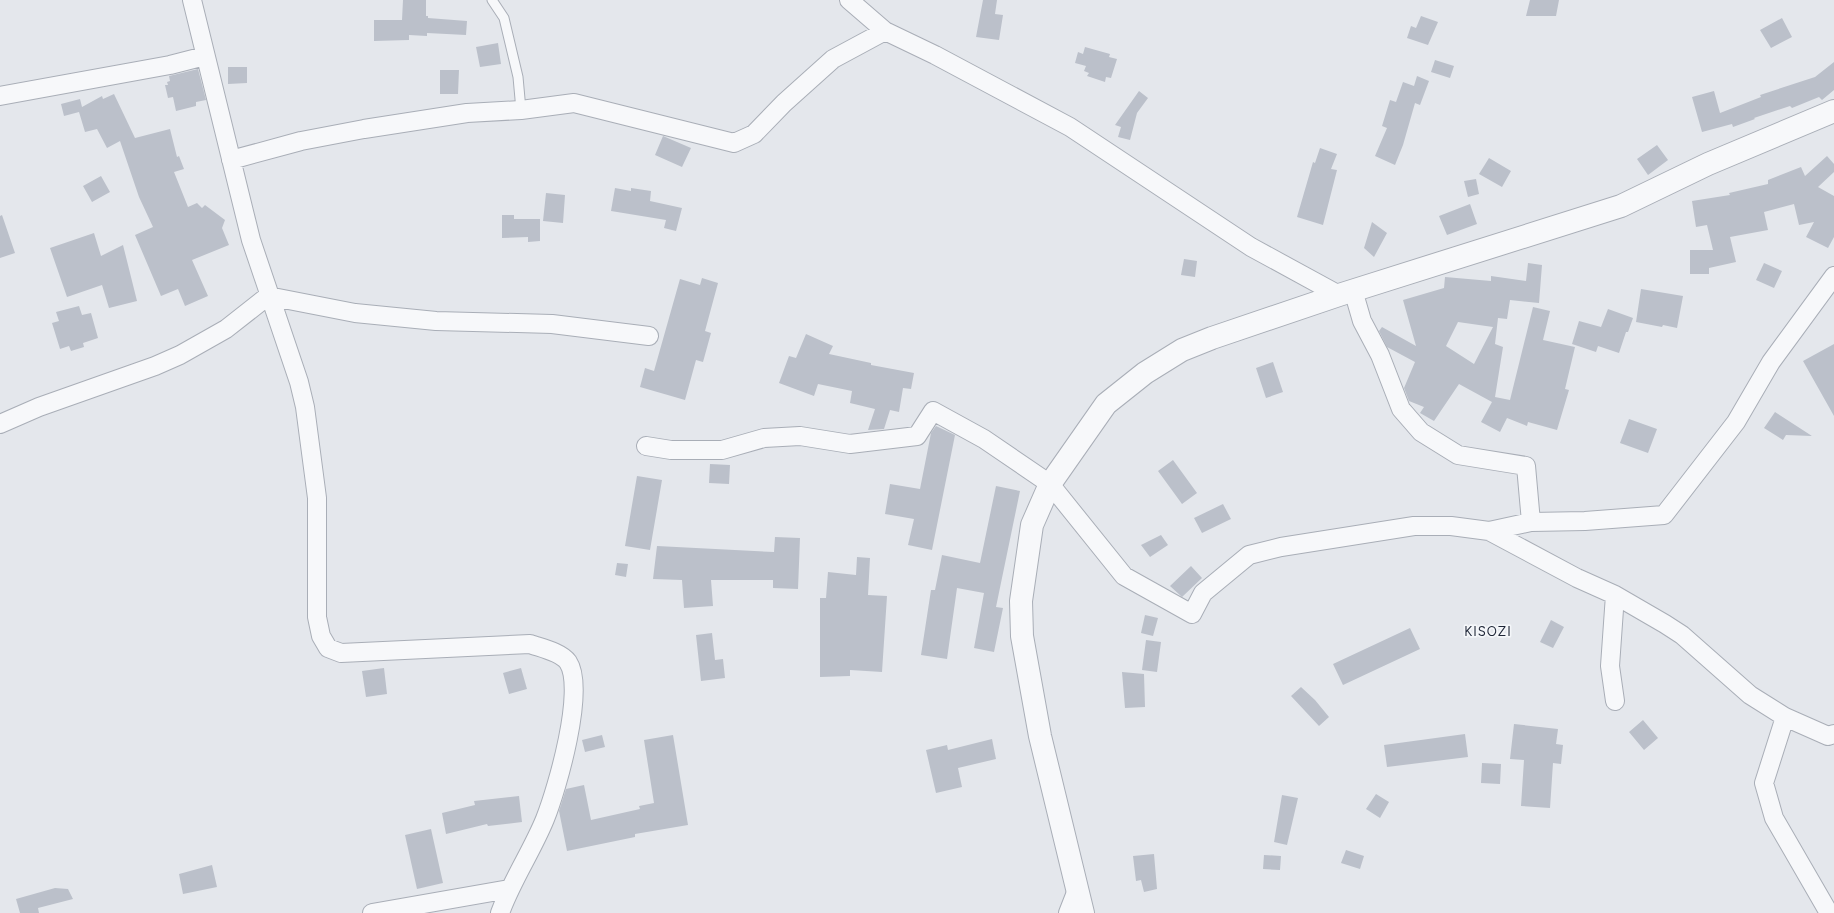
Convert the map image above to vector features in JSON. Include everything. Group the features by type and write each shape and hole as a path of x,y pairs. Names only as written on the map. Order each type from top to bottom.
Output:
{"street":[{"path":"192,0 251,240 268,296 294,369 305,407 316,498 317,617 321,636 328,648 341,653 530,644 554,652 567,661 574,672 575,703 568,738 545,819 509,889 500,913"},
{"path":"849,0 885,31 935,55 1070,127 1251,247 1346,292 1380,355 1401,409 1421,432 1458,454 1526,466 1531,522"},
{"path":"231,160 301,141 364,129 467,113 521,110 574,103 734,143 754,134 784,103 833,59 885,31"},
{"path":"0,96 39,91 125,72 170,65 205,56"},
{"path":"1083,913 1040,736 1022,636 1021,601 1032,525 1050,484 1106,404 1145,373 1182,350 1206,340 1346,292 1621,206 1708,164 1834,111"},
{"path":"646,446 671,450 722,450 764,438 800,436 850,444 894,439 917,436 933,411 984,439 1050,484 1124,576 1192,614 1204,593 1249,555 1282,548 1414,526 1451,526 1489,531 1531,522 1586,521 1664,515 1736,422 1771,362 1834,276"},
{"path":"0,424 39,407 155,366 180,355 226,329 268,296 362,313 436,321 552,324 649,336"},
{"path":"1489,531 1577,578 1615,595 1682,635 1750,695 1785,716 1828,736 1834,734"},
{"path":"1615,595 1610,666 1615,701"},
{"path":"1785,716 1764,783 1774,818 1829,913"},
{"path":"372,913 509,889"},
{"path":"1068,913 1077,890"}],"lane":[{"path":"492,0 504,18 506,25 518,77 521,110"}],"building":[{"path":"403,0 426,0 426,16 428,16 428,18 467,21 466,35 427,33 427,36 409,35 409,40 374,41 374,20 402,20"},
{"path":"983,0 997,0 995,14 1003,15 999,40 976,37"},
{"path":"1530,0 1559,0 1556,16 1526,16"},
{"path":"1421,16 1438,22 1428,45 1407,38 1411,26 1416,28"},
{"path":"1782,18 1792,37 1771,48 1760,30"},
{"path":"498,43 501,64 480,67 476,47"},
{"path":"1085,47 1110,54 1109,57 1117,59 1111,78 1106,77 1105,82 1087,76 1089,73 1084,71 1086,66 1075,63 1078,52 1083,54"},
{"path":"1435,60 1454,66 1450,78 1431,72"},
{"path":"1834,62 1834,90 1822,100 1819,97 1792,108 1790,106 1754,118 1755,119 1733,127 1732,124 1702,132 1692,97 1714,91 1720,113 1761,97 1760,95 1815,77"},
{"path":"228,67 247,67 247,83 228,84"},
{"path":"198,69 206,100 196,102 196,106 176,111 173,97 168,98 165,85 168,85 167,82 170,81 169,76"},
{"path":"440,70 459,70 458,94 440,94"},
{"path":"1417,76 1429,81 1420,105 1415,103 1403,145 1395,165 1375,156 1387,128 1382,126 1390,100 1396,102 1403,82 1414,86"},
{"path":"1139,91 1148,98 1137,113 1130,140 1118,137 1121,127 1115,125"},
{"path":"114,94 135,138 170,129 177,157 179,156 184,169 174,172 188,207 197,203 202,208 205,205 225,220 222,228 229,245 192,260 208,296 185,306 178,289 161,296 135,235 153,227 139,197 120,141 107,148 97,129 85,132 79,112 64,116 61,104 80,99 82,107 102,96 103,99"},
{"path":"663,136 691,148 682,167 655,155"},
{"path":"1657,145 1668,160 1648,175 1637,159"},
{"path":"1320,148 1337,154 1331,169 1337,170 1323,225 1297,217 1313,162 1315,163"},
{"path":"1827,156 1834,164 1834,172 1818,187 1834,196 1834,237 1828,248 1806,237 1814,222 1799,225 1794,204 1764,212 1768,230 1730,237 1736,262 1709,268 1709,274 1690,274 1690,250 1713,250 1707,225 1696,227 1692,201 1730,195 1729,193 1768,184 1768,180 1801,167 1805,176"},
{"path":"1489,158 1511,171 1502,187 1479,174"},
{"path":"101,176 110,192 92,202 83,186"},
{"path":"1476,179 1479,194 1468,197 1464,181"},
{"path":"615,188 631,191 631,188 651,191 650,201 682,208 676,231 664,228 666,220 611,211"},
{"path":"546,193 565,195 563,223 543,221"},
{"path":"1470,204 1477,224 1447,235 1439,216"},
{"path":"2,215 15,253 0,258 0,216"},
{"path":"502,215 514,215 514,219 540,219 540,241 528,242 528,237 502,238"},
{"path":"1372,222 1387,233 1374,257 1364,248"},
{"path":"94,233 101,256 123,245 137,301 109,308 102,285 67,297 50,248"},
{"path":"1184,259 1197,261 1195,277 1181,275"},
{"path":"1528,263 1542,265 1539,303 1510,300 1507,319 1498,318 1495,344 1503,347 1495,397 1510,400 1533,307 1550,311 1543,340 1575,347 1565,389 1569,390 1557,430 1528,422 1527,426 1507,418 1500,432 1481,422 1492,402 1459,384 1434,421 1420,413 1424,407 1409,401 1404,388 1415,362 1387,347 1379,331 1382,327 1416,346 1403,300 1444,288 1445,277 1491,281 1491,276 1526,281","holes":["1458,322 1493,327 1474,364 1446,346"]},
{"path":"1764,263 1782,271 1774,288 1756,280"},
{"path":"702,278 718,283 705,331 711,333 703,362 696,360 685,400 640,387 645,368 654,371 680,279 700,285"},
{"path":"1641,289 1683,296 1677,328 1636,322"},
{"path":"79,306 82,315 91,313 98,338 83,343 84,347 71,351 69,346 60,349 52,323 59,321 56,312"},
{"path":"1608,309 1633,318 1628,332 1626,332 1619,353 1598,346 1596,352 1572,344 1579,321 1601,327"},
{"path":"806,334 833,346 829,354 871,363 871,365 914,373 911,389 903,388 899,412 890,410 884,429 868,430 875,409 850,403 852,391 818,384 814,396 779,383 789,356 796,358"},
{"path":"1834,344 1834,416 1803,361"},
{"path":"1273,362 1283,392 1266,398 1256,368"},
{"path":"1775,412 1812,436 1786,435 1783,440 1764,428"},
{"path":"1629,419 1657,429 1648,453 1620,443"},
{"path":"936,426 955,435 932,550 908,545 914,519 885,514 890,484 920,489 931,433"},
{"path":"1173,460 1197,493 1182,504 1158,471"},
{"path":"710,464 730,465 729,484 709,483"},
{"path":"637,476 662,480 650,550 625,546"},
{"path":"996,486 1020,491 996,607 1003,608 994,652 974,648 984,593 957,588 947,659 921,655 931,590 935,590 942,555 980,563"},
{"path":"1223,504 1231,519 1202,533 1194,518"},
{"path":"1161,535 1168,545 1150,557 1141,545"},
{"path":"775,537 800,538 798,589 773,588 773,580 711,580 713,606 684,608 682,580 653,579 657,546 774,552"},
{"path":"857,557 870,558 868,595 887,596 882,672 850,670 850,676 820,677 820,598 826,598 828,572 856,575"},
{"path":"617,563 628,564 626,577 615,575"},
{"path":"1191,566 1202,578 1182,597 1170,586"},
{"path":"1145,615 1158,618 1153,636 1141,633"},
{"path":"1551,620 1564,627 1553,648 1540,642"},
{"path":"1410,628 1420,649 1343,685 1333,664"},
{"path":"712,633 715,660 723,659 725,678 701,681 696,635"},
{"path":"1146,640 1161,642 1157,672 1142,670"},
{"path":"384,668 387,694 366,697 362,671"},
{"path":"521,668 527,689 509,694 503,673"},
{"path":"1122,672 1144,674 1145,707 1125,708"},
{"path":"1301,687 1315,700 1329,717 1319,726 1291,696"},
{"path":"1643,720 1658,738 1644,750 1629,732"},
{"path":"1514,724 1558,729 1556,744 1563,745 1561,764 1553,763 1550,808 1521,806 1524,760 1510,759"},
{"path":"1465,734 1468,757 1387,767 1384,745"},
{"path":"602,735 605,747 585,752 582,740"},
{"path":"673,735 688,825 635,834 635,837 567,851 559,811 566,789 584,785 591,820 640,809 639,806 654,803 644,740"},
{"path":"992,739 996,759 958,768 962,787 936,793 926,750 947,745 948,750"},
{"path":"1482,763 1501,764 1500,784 1481,783"},
{"path":"1376,794 1389,802 1380,818 1366,809"},
{"path":"1282,795 1298,798 1287,845 1274,842"},
{"path":"519,796 522,822 488,826 487,824 446,834 442,813 475,805 474,801"},
{"path":"431,829 443,883 417,889 405,835"},
{"path":"1346,850 1364,856 1360,869 1341,863"},
{"path":"1154,854 1157,889 1144,892 1141,880 1136,881 1133,856"},
{"path":"1264,855 1281,856 1280,870 1263,869"},
{"path":"212,865 217,887 183,894 179,874"},
{"path":"55,888 68,889 73,899 38,908 39,913 20,913 16,899"}],"district":[{"name":"KISOZI","path":"1488,631"}]}
